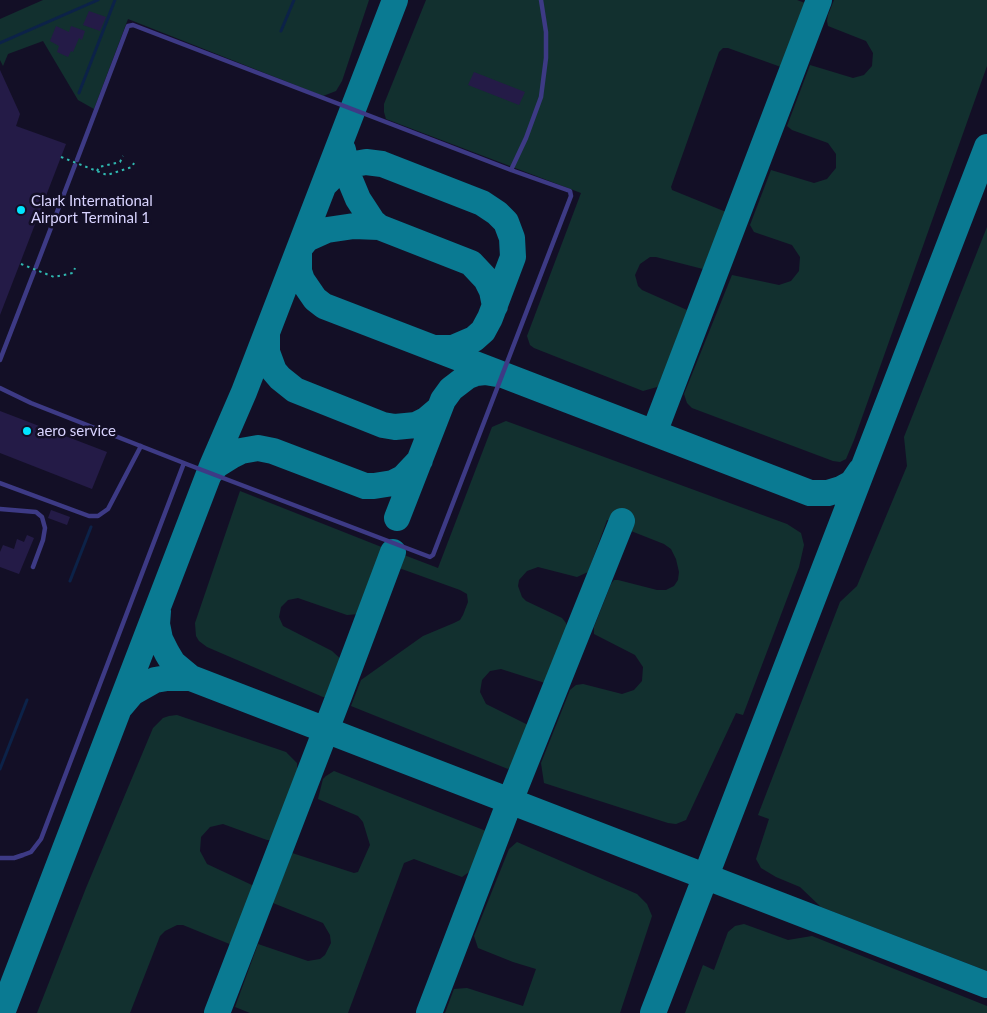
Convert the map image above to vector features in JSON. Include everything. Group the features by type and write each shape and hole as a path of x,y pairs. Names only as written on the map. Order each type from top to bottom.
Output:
{"lane":[{"path":"511,170 526,138 541,98 546,58 546,32 541,0"},
{"path":"0,360 128,26 133,25 570,191 571,196 433,555 430,557 31,403 0,388"},
{"path":"0,483 89,516 98,516 108,509 141,446"},
{"path":"0,858 14,858 31,852 41,839 184,463"},
{"path":"0,509 36,512 42,517 45,528 34,567"}],"path":[{"path":"97,171 99,167 120,162 124,156"},
{"path":"61,157 106,175 132,167 134,163"},
{"path":"21,264 54,277 73,273 75,268"}],"green space":[{"path":"43,0 369,0 342,81 336,91 323,96 128,19 94,109 78,100 43,41 8,54 3,66 0,60 0,19"},
{"path":"426,0 797,0 805,3 781,67 728,48 723,48 719,52 671,187 672,190 726,212 703,269 650,257 640,264 635,275 638,286 642,290 687,310 660,384 657,387 643,391 530,345 527,336 581,193 386,119 384,104"},
{"path":"834,0 987,0 987,66 854,440 846,459 840,462 692,408 687,403 684,394 732,275 779,285 791,281 799,271 800,257 792,245 754,232 750,225 771,170 814,183 827,179 836,168 836,154 828,143 792,130 787,126 810,65 853,78 864,75 872,66 873,53 866,41 828,26 828,15"},
{"path":"987,227 987,971 821,907 800,887 776,877 761,868 756,859 769,819 758,815 840,602 857,586 907,466 904,437"},
{"path":"506,421 787,524 801,533 804,545 799,567 743,715 736,713 686,820 676,824 668,823 544,783 541,763 570,690 576,685 583,684 622,694 634,690 642,681 643,667 635,655 594,634 594,627 611,584 614,580 618,580 657,590 666,590 674,586 678,580 679,572 671,549 664,544 631,531 622,521 607,520 588,572 577,577 538,567 527,571 519,580 518,586 522,597 526,601 562,618 566,623 567,629 545,683 501,669 490,671 482,680 480,692 486,704 530,726 516,762 508,769 351,706 361,680 423,636 460,620 463,615 468,602 467,594 399,568 404,555 438,568 492,427"},
{"path":"240,491 384,548 359,614 347,615 298,598 288,600 281,607 279,617 283,626 332,651 344,662 331,693 326,697 207,647 196,636 195,623"},
{"path":"177,715 286,752 297,763 297,770 273,840 267,840 223,824 210,827 201,837 200,851 207,864 254,886 232,945 183,925 177,925 160,936 130,1013 37,1013 86,888 153,728 163,718"},
{"path":"334,771 486,831 472,870 462,877 414,859 404,863 348,1013 250,1013 235,1007 258,944 308,961 320,959 325,955 331,943 330,935 323,923 273,903 292,853 354,873 358,872 370,845 363,822 358,816 318,799 323,779"},
{"path":"517,842 637,894 647,904 652,916 620,1013 445,1013 454,989 467,988 523,1006 536,969 478,948 474,936 509,849"},
{"path":"744,924 788,940 812,936 987,1006 987,1013 685,1013 703,965 714,970 728,932 735,926"}],"building":[{"path":"89,11 106,17 100,31 83,25"},
{"path":"56,26 69,32 71,26 85,31 82,40 79,38 73,52 71,51 68,57 57,52 59,46 50,41"},
{"name":"Clark International Airport Terminal 1","path":"0,70 20,114 16,126 66,144 0,315"},
{"path":"474,72 525,92 519,105 468,85"},
{"name":"aero service","path":"0,411 107,452 92,489 0,453"},
{"path":"51,510 70,517 67,525 48,518"},
{"path":"27,535 34,538 19,574 0,567 0,552 3,545 14,549 17,539 24,542"}],"waterway":[{"path":"0,43 98,0"},
{"path":"79,93 115,0"},
{"path":"281,31 294,0"},
{"path":"70,581 91,527"},
{"path":"0,769 27,700"}],"taxiway":[{"path":"2,1013 212,466 244,392 395,0"},
{"path":"654,433 819,0"},
{"path":"653,1013 987,147"},
{"path":"343,150 348,175 358,199 373,222 379,227"},
{"path":"324,185 349,165 366,162 382,164 482,203 506,222 512,238 513,257 490,318 483,331 474,339 453,348 435,348"},
{"path":"495,306 492,291 486,279 471,263 379,227 354,226 327,230 307,239 299,249 299,271 302,280 315,299 324,306 810,493 828,493 841,489 852,483 861,470"},
{"path":"267,333 267,352 274,371 295,390 383,425 395,427 416,425 426,420 439,409"},
{"path":"397,518 443,400 451,389 468,376 485,372 497,374"},
{"path":"210,473 217,465 233,455 241,451 258,448 273,451 365,486 374,486 393,483 403,478 420,460"},
{"path":"429,1013 510,801 622,521"},
{"path":"217,1013 393,552"},
{"path":"158,611 157,624 160,639 173,663 191,678 987,985"},
{"path":"121,706 132,693 155,680 191,678"}],"place":[{"name":"Clark International Airport Terminal 1","path":"21,210"},
{"name":"aero service","path":"27,431"}]}
